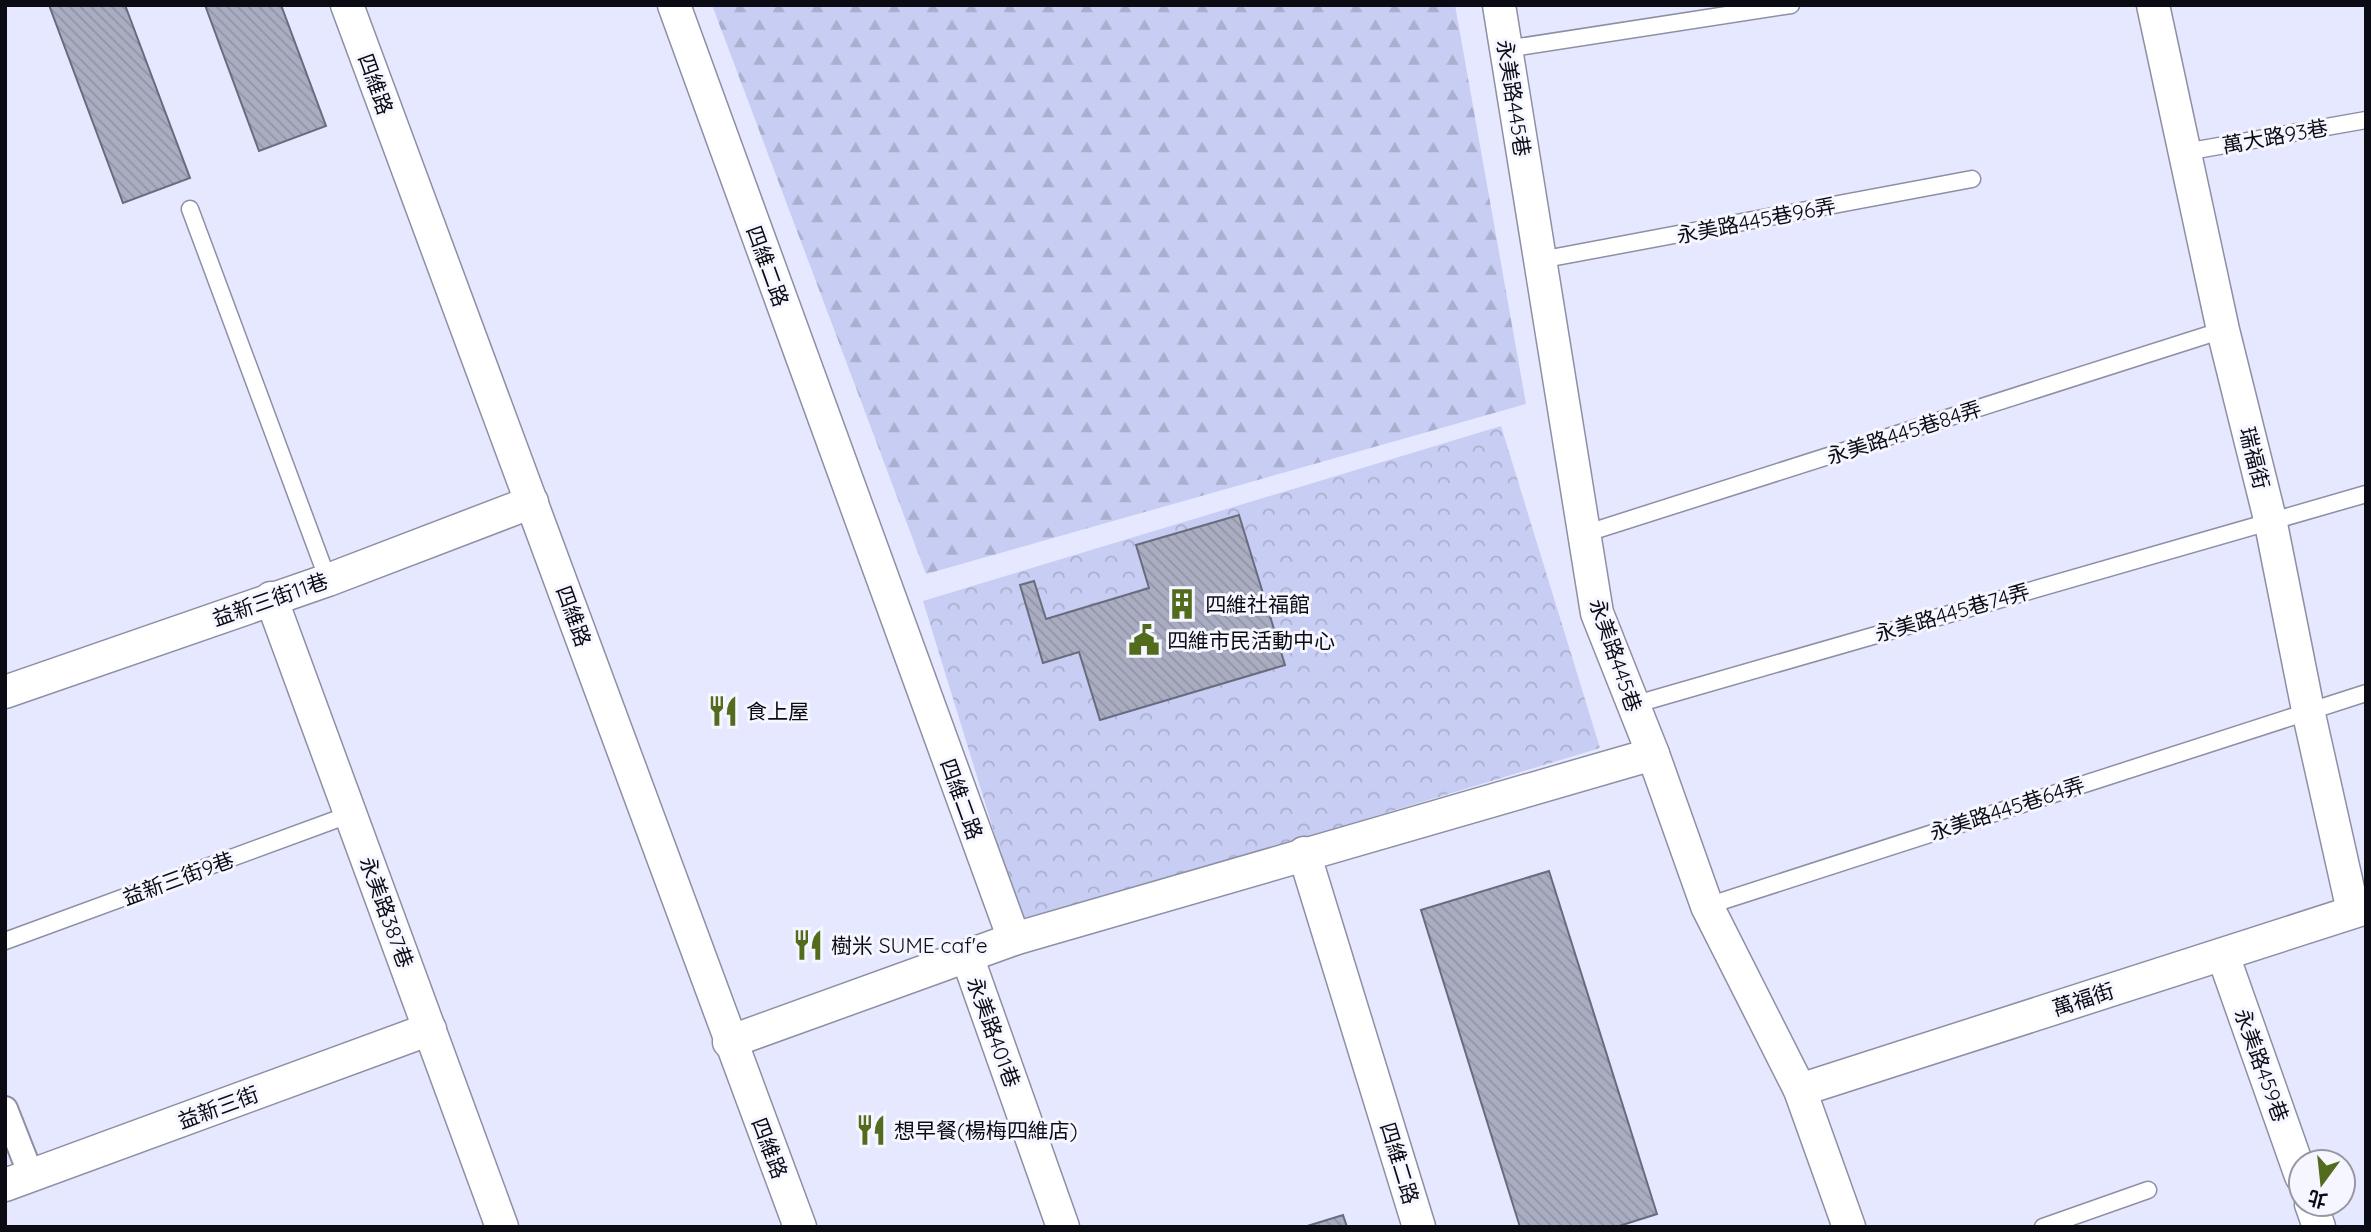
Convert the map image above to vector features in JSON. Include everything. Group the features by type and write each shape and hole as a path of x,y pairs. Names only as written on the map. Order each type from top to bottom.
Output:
{"street":[{"name":"四維路","path":"347,5 729,1042 800,1227"},
{"name":"四維二路","path":"674,5 1013,939"},
{"name":"永美路445巷","path":"1499,5 1597,613 1653,754 1707,906 1800,1090 1849,1227"},
{"name":"瑞福街","path":"2153,5 2223,330 2270,519 2308,710 2360,910"},
{"name":"益新三街11巷","path":"5,692 328,580 532,502"},
{"name":"永美路387巷","path":"271,598 502,1227"},
{"path":"729,1042 1013,939 1653,754"},
{"name":"四維二路","path":"1304,853 1419,1227"},
{"name":"萬福街","path":"1800,1090 2360,910"},
{"name":"永美路459巷","path":"2223,955 2291,1148"},
{"name":"永美路401巷","path":"967,956 1063,1227"},
{"name":"益新三街","path":"18,1180 430,1030"},
{"path":"5,1109 18,1180"}],"lane":[{"path":"1506,49 1791,5"},
{"name":"萬大路93巷","path":"2185,152 2366,120"},
{"name":"永美路445巷96弄","path":"1540,260 1972,179"},
{"path":"190,209 328,580"},
{"name":"永美路445巷84弄","path":"1584,534 2223,330"},
{"name":"永美路445巷74弄","path":"1633,705 2270,519 2366,494"},
{"name":"永美路445巷64弄","path":"1707,906 2366,693"},
{"name":"益新三街9巷","path":"5,941 351,814"},
{"path":"2043,1227 2148,1190"}],"green space":[{"path":"712,5 1455,5 1526,404 926,574"},
{"path":"1501,426 1600,748 1022,923 923,601"}],"building":[{"path":"49,5 125,5 190,178 123,203"},
{"path":"205,5 281,5 326,126 259,151"},
{"name":"四維社福館","path":"1239,515 1285,665 1100,720 1079,652 1043,663 1020,585 1034,581 1046,619 1149,588 1136,545"},
{"path":"1549,871 1657,1214 1616,1227 1520,1227 1421,910"},
{"path":"1343,1215 1347,1227 1304,1227"}],"place":[{"name":"四維社福館","path":"1182,604"},
{"name":"四維市民活動中心","path":"1144,640"},
{"name":"食上屋","path":"723,711"},
{"name":"樹米 SUME caf'e","path":"808,945"},
{"name":"想早餐(楊梅四維店)","path":"871,1130"}]}
